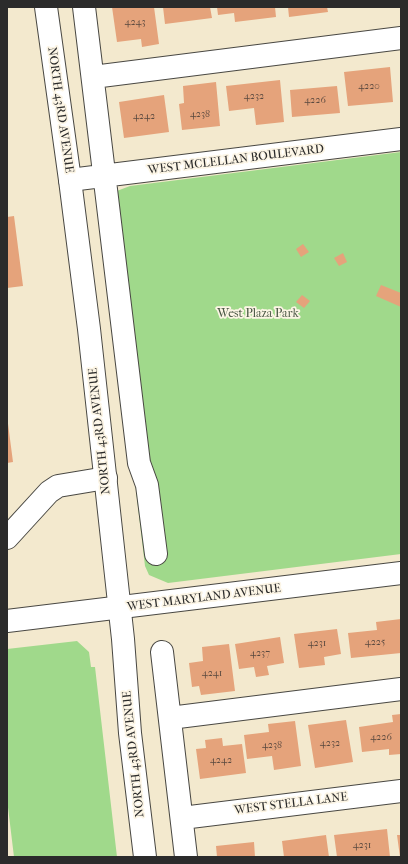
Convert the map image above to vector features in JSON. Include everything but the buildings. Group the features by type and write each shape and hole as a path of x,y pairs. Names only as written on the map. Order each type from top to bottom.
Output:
{"street":[{"name":"NORTH 43RD AVENUE","path":"46,7 70,180 106,478 130,733 145,857"},
{"path":"84,7 139,464 147,485 156,554"},
{"path":"93,77 401,38"},
{"name":"WEST MCLELLAN BOULEVARD","path":"70,180 401,140"},
{"path":"7,538 49,492 58,486 106,478"},
{"name":"WEST MARYLAND AVENUE","path":"7,621 401,573"},
{"path":"162,652 186,857"},
{"path":"170,718 401,689"},
{"name":"WEST STELLA LANE","path":"182,818 401,791"}],"green space":[{"name":"West Plaza Park","path":"401,152 401,554 168,583 149,575 145,566 101,197 130,186"},
{"path":"77,641 89,652 91,667 95,667 117,857 14,857 7,799 7,649"}]}
